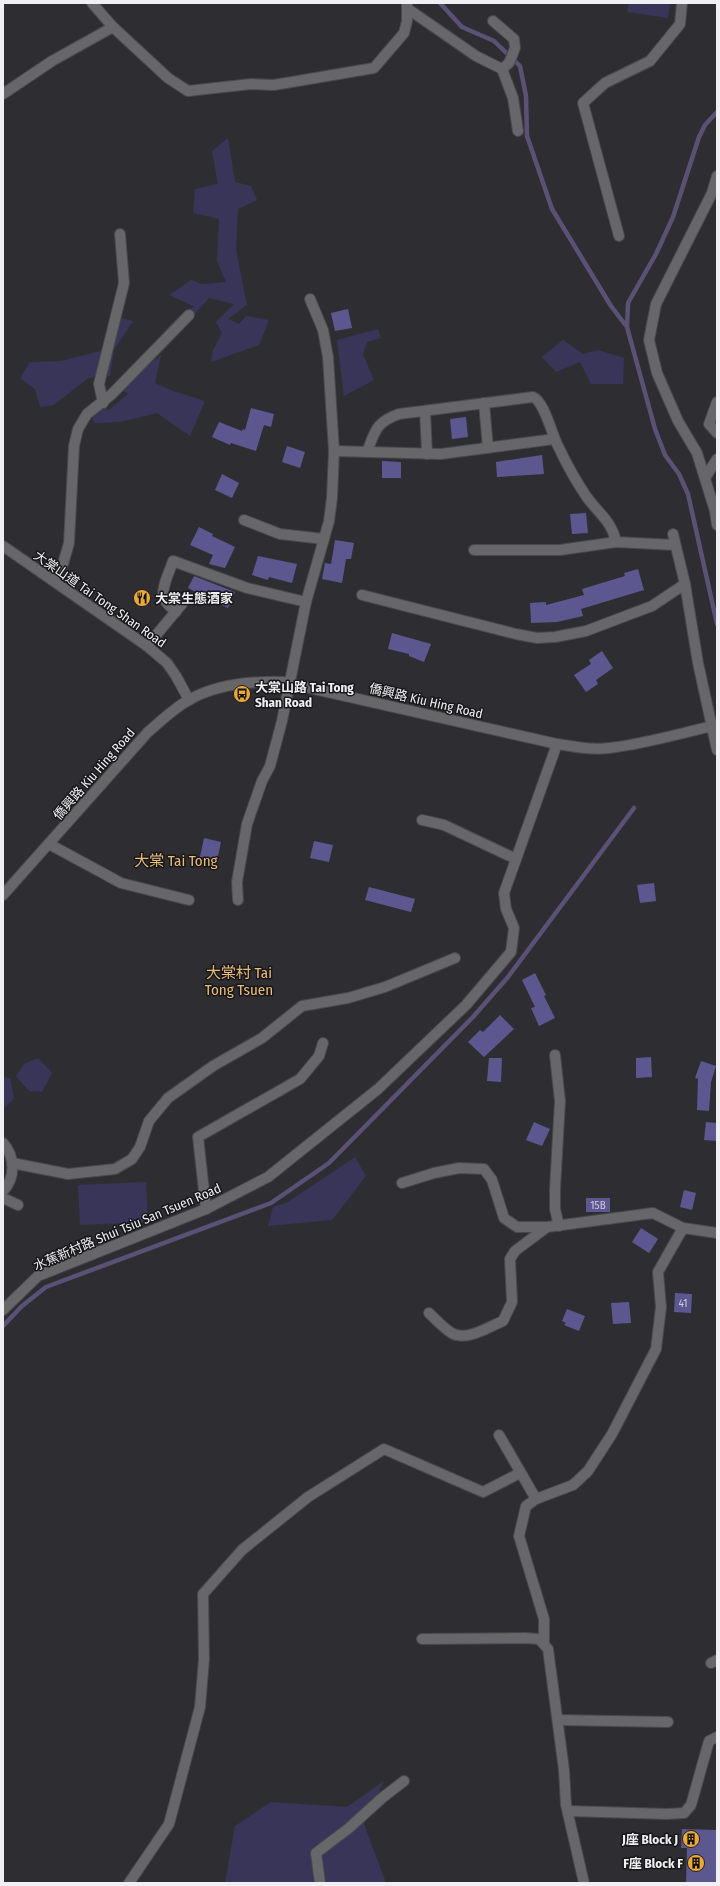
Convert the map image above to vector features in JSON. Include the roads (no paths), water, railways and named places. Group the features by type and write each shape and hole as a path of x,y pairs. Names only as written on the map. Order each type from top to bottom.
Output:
{"street":[{"path":"92,3 113,27 168,78 188,90 251,84 274,85 374,68 404,33 407,6 476,56 505,66"},
{"path":"619,236 584,103 605,83 650,60 680,24 682,3"},
{"path":"494,21 514,39 515,48 505,66 513,98 518,131"},
{"path":"3,94 52,61 113,27"},
{"path":"717,176 712,193 656,304 649,340 657,372 678,421 697,453 715,511 717,525"},
{"path":"103,402 99,384 124,283 120,234"},
{"path":"238,900 237,882 247,824 262,782 270,766 282,721 306,602 324,539 332,498 334,451 327,344 323,330 310,299"},
{"path":"52,580 63,564 69,543 74,446 78,429 87,414 103,402 189,315"},
{"path":"367,452 377,427 386,418 399,414 529,397 536,399 541,404 554,439 570,471 587,498 613,529 616,542"},
{"path":"717,402 709,424 717,433"},
{"path":"484,403 488,448"},
{"path":"425,411 427,454"},
{"path":"334,451 427,454 554,439"},
{"path":"705,478 717,459"},
{"path":"244,520 280,534 324,539"},
{"path":"673,534 685,584 698,663 714,725 717,750"},
{"path":"474,550 560,550 616,542 675,545"},
{"name":"大棠山道 Tai Tong Shan Road","path":"3,546 147,646 167,663 189,700"},
{"path":"147,646 179,608 166,602 163,596 173,561 247,588 306,602"},
{"path":"362,595 516,634 537,638 555,638 586,631 652,606 685,584"},
{"name":"僑興路 Kiu Hing Road","path":"3,895 148,732 166,716 189,700 205,693 241,684 263,682 289,683 557,744 584,748 608,748 714,725"},
{"name":"水蕉新村路 Shui Tsiu San Tsuen Road","path":"3,1310 38,1276 206,1209 268,1177 378,1089 466,1005 511,952 514,928 506,909 504,893 557,744"},
{"path":"422,820 444,825 516,859"},
{"path":"49,844 121,882 190,900"},
{"path":"12,1163 68,1174 115,1169 132,1159 140,1147 149,1121 168,1098 213,1066 262,1038 302,1006 348,998 385,987 455,958"},
{"path":"206,1209 198,1137 300,1079 319,1056 323,1043"},
{"path":"555,1055 560,1101 556,1140 555,1189 555,1209 559,1226"},
{"path":"3,1143 11,1157 13,1168 10,1179 3,1191"},
{"path":"402,1184 434,1173 459,1168 484,1169 492,1180 504,1218 517,1227 546,1228 653,1212 683,1228 717,1233"},
{"path":"3,1198 18,1205"},
{"path":"429,1314 450,1332 456,1335 466,1336 503,1321 512,1302 510,1259 515,1251 546,1228"},
{"path":"544,1644 544,1619 519,1536 526,1506 536,1499 572,1485 588,1471 612,1434 656,1348 661,1307 658,1272 683,1228"},
{"path":"499,1435 536,1499"},
{"path":"129,1883 169,1824 200,1707 204,1659 203,1594 242,1550 308,1497 384,1449 483,1492 520,1473"},
{"path":"422,1639 539,1639 548,1649 558,1720 568,1811 584,1883"},
{"path":"558,1720 668,1722"},
{"path":"568,1811 667,1814 684,1812 691,1805 709,1740 717,1738"},
{"path":"320,1883 316,1853 349,1828 382,1798 404,1781"}],"waterway":[{"path":"440,3 462,27 494,41 520,66 526,96 527,136 552,209 611,306 627,327 655,429 665,455 679,474 688,494 717,624"},
{"path":"627,327 628,303 656,254 673,217 699,137 705,125 717,112"},
{"path":"3,1326 22,1306 46,1287 271,1203 329,1163 473,1017 508,977 634,808"}],"place":[{"name":"大棠生態酒家","path":"142,598"},
{"name":"大棠山路 Tai Tong Shan Road","path":"242,694"},
{"name":"J座 Block J","path":"691,1839"},
{"name":"F座 Block F","path":"696,1863"}],"district":[{"name":"大棠 Tai Tong","path":"176,861"},
{"name":"大棠村 Tai Tong Tsuen","path":"239,982"}]}
